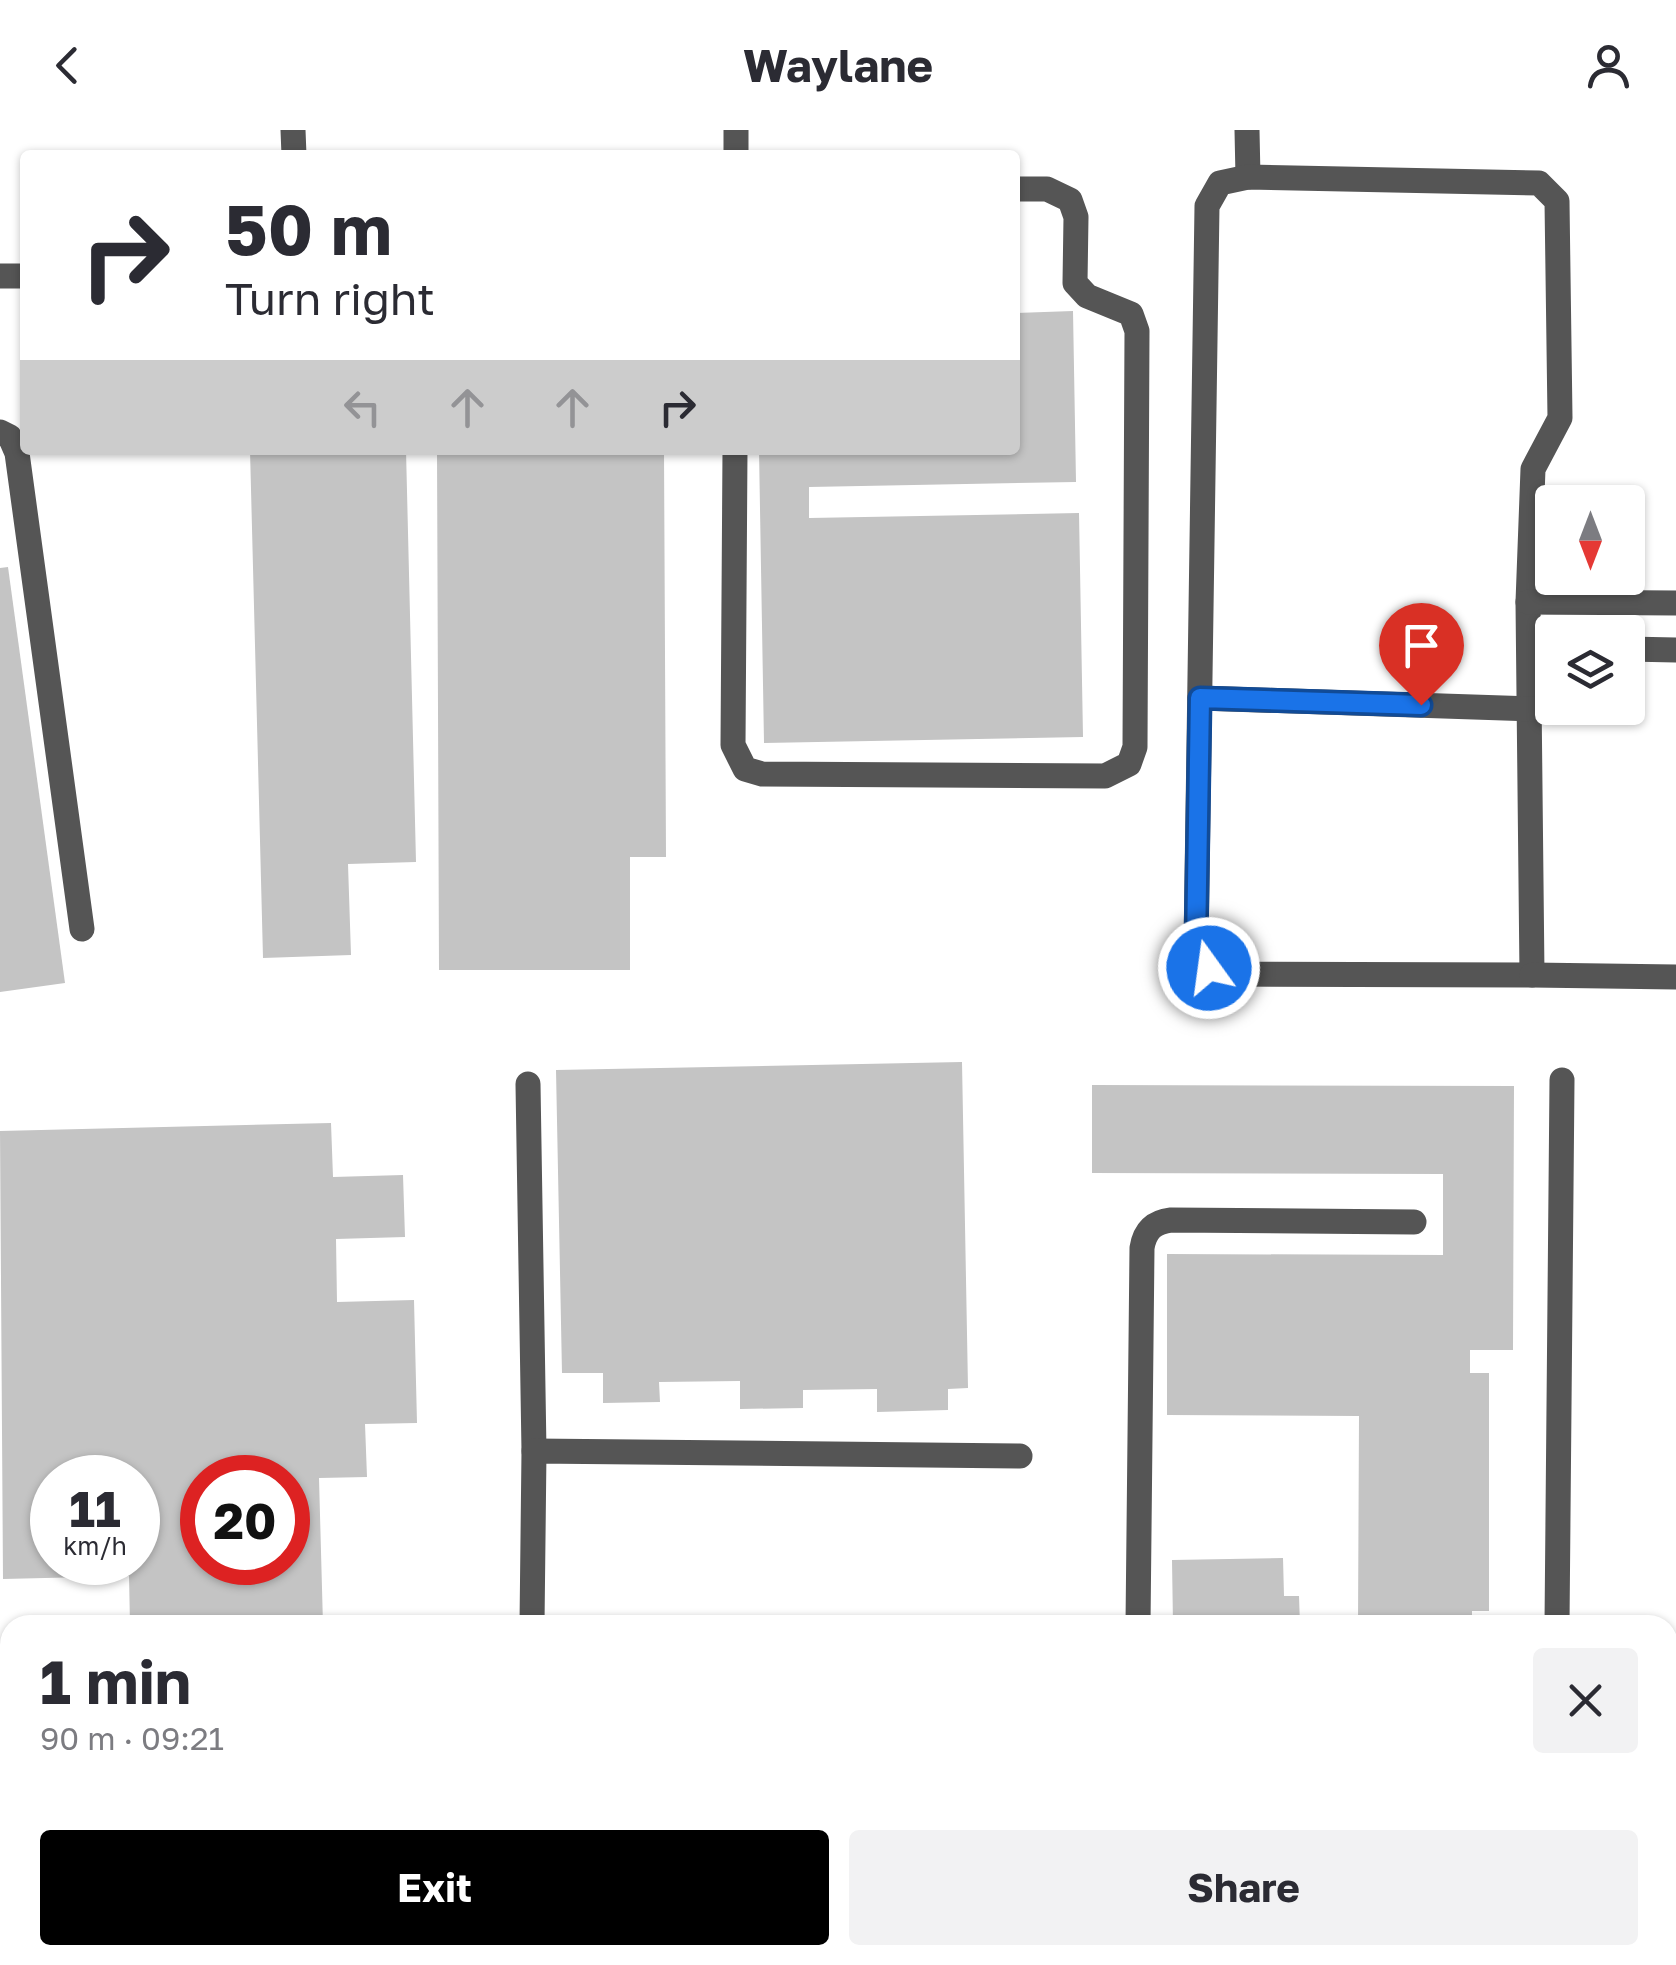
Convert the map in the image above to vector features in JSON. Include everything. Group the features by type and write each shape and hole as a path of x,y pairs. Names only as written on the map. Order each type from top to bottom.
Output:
{"lane":[{"path":"1247,130 1248,177"},
{"path":"1535,627 1528,602 1533,470 1560,418 1557,201 1538,183 1248,177 1220,183 1208,206 1196,946 1209,968 1226,974 1676,976"},
{"path":"734,455 733,745 745,769 762,774 1105,776 1129,764 1135,747 1137,330 1132,314 1087,296 1075,283 1076,218 1070,200 1047,188 1020,188"},
{"path":"0,432 10,437 18,454 82,929"},
{"path":"1528,602 1676,603"},
{"path":"1645,649 1676,650"},
{"path":"1532,976 1535,689"},
{"path":"1200,698 1532,709"},
{"path":"1557,1615 1562,1080"},
{"path":"528,1084 534,1451 532,1615"},
{"path":"1138,1615 1142,1248 1148,1231 1171,1220 1414,1222"},
{"path":"534,1451 1020,1456"}],"building":[{"path":"1073,311 1076,482 809,487 809,518 1079,513 1083,737 764,743 759,455 1020,455 1020,313"},
{"path":"250,455 406,455 416,862 348,864 351,955 263,958"},
{"path":"437,455 664,455 666,857 630,857 630,970 439,970"},
{"path":"8,567 65,983 0,992 0,568"},
{"path":"962,1062 968,1388 948,1389 948,1410 877,1412 877,1389 803,1390 803,1408 740,1409 740,1381 659,1382 660,1402 603,1403 603,1373 562,1373 556,1070"},
{"path":"1092,1085 1514,1086 1513,1350 1470,1350 1470,1373 1489,1373 1489,1611 1472,1611 1472,1615 1358,1615 1359,1416 1167,1415 1167,1254 1443,1255 1443,1174 1092,1173"},
{"path":"331,1123 333,1177 403,1175 405,1237 336,1239 337,1302 414,1300 417,1423 365,1424 367,1477 319,1478 323,1615 130,1615 129,1585 160,1585 160,1455 30,1455 30,1578 3,1579 0,1131"},
{"path":"1283,1558 1284,1596 1299,1596 1300,1615 1173,1615 1172,1560"}],"route":[{"path":"1209,968 1196,946 1200,698 1421,705"}]}
